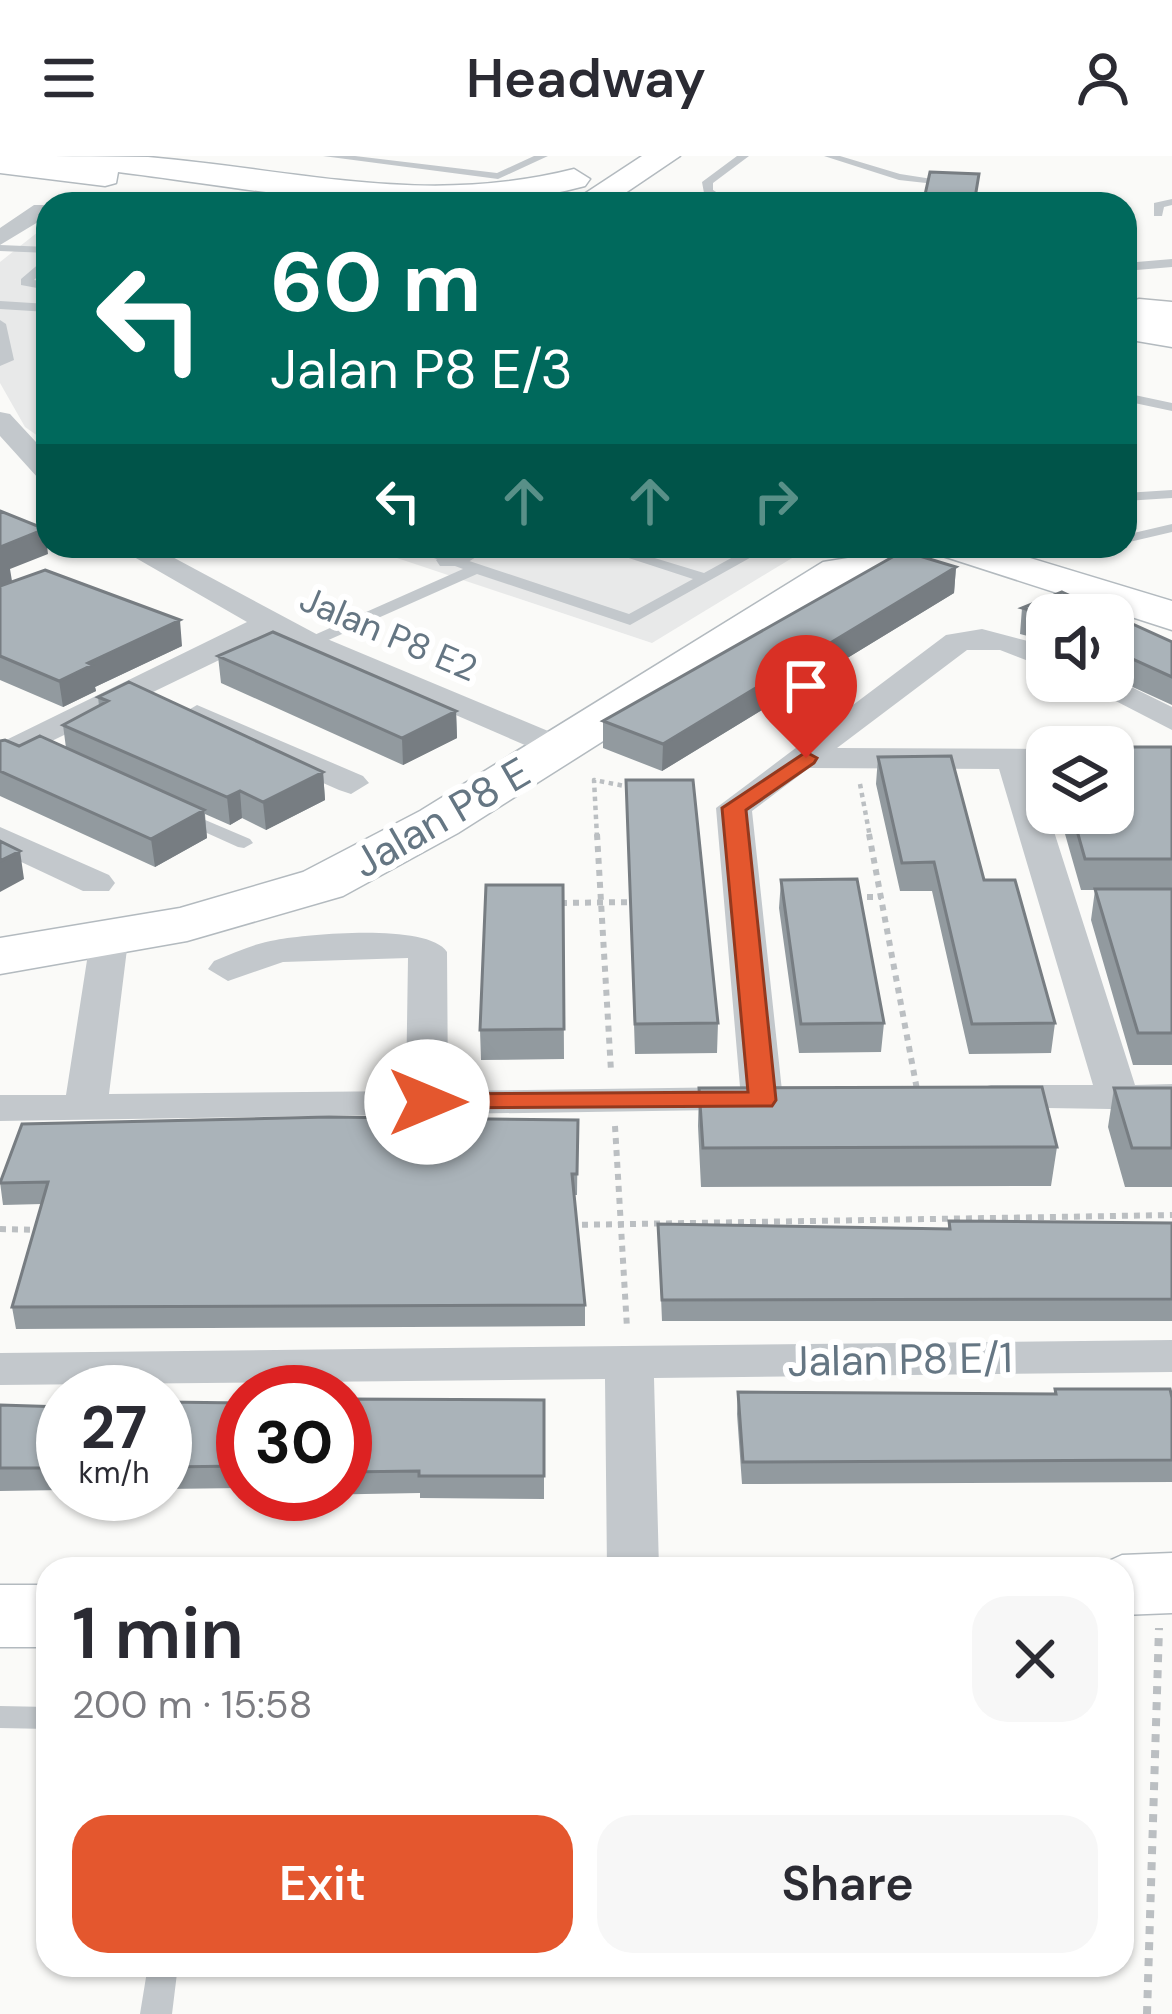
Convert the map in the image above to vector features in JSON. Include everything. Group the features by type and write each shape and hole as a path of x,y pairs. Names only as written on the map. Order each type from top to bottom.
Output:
{"street":[{"path":"65,156 364,192"},
{"path":"595,192 617,156"},
{"path":"598,192 664,156"},
{"path":"0,163 227,192"},
{"path":"0,238 36,213"},
{"path":"1147,315 1172,336"},
{"path":"0,419 9,446 36,464"},
{"name":"Jalan P8 E2","path":"151,558 309,644 577,764"},
{"name":"Jalan P8 E","path":"0,956 109,941 322,884 439,823 577,764 851,559 865,569 884,558"},
{"path":"982,558 1172,616"},
{"path":"1058,558 1172,590"},
{"path":"18,746 141,690 268,624"},
{"path":"762,1100 734,808 957,642 982,635 1026,648"},
{"path":"141,690 351,783"},
{"path":"1134,701 1172,720"},
{"path":"806,758 1026,759"},
{"path":"1044,834 1058,905 1118,1097"},
{"path":"0,838 96,883"},
{"path":"1058,905 1104,905"},
{"path":"86,1105 109,941"},
{"path":"228,968 278,951 411,946 428,952 427,1102"},
{"path":"918,1099 1172,1097"},
{"path":"0,1108 807,1100"},
{"name":"Jalan P8 E/1","path":"0,1370 1172,1356"},
{"path":"628,1362 633,1557"},
{"path":"0,1616 36,1616"}],"lane":[{"path":"328,156 498,176 543,156"},
{"path":"710,192 707,182 744,156"},
{"path":"829,156 898,177 959,184"},
{"path":"1158,214 1158,205 1172,202"},
{"path":"0,248 36,255"},
{"path":"0,259 36,257"},
{"path":"1137,266 1172,263"},
{"path":"0,305 36,307"},
{"path":"0,324 8,360 0,362"},
{"path":"1137,400 1172,407"},
{"path":"1137,496 1169,493"},
{"path":"1137,536 1172,527"},
{"path":"309,644 468,558 630,620 742,558"},
{"path":"639,558 706,578"},
{"path":"164,807 244,843"},
{"path":"0,1717 36,1718"},
{"path":"156,2014 161,1977"}],"path":[{"path":"855,758 918,1099"},
{"path":"577,764 641,789"},
{"path":"560,1225 1172,1215"},
{"path":"0,1229 56,1230"},
{"path":"1147,2014 1151,1584"}],"shaded area":[{"path":"36,234 36,435 25,427 0,383 0,262"},
{"path":"397,558 792,558 652,643"}],"building":[{"path":"930,172 979,174 976,192 926,192"},
{"path":"0,511 36,525 36,533 0,547"},
{"path":"891,558 926,558 956,567 663,744 603,721"},
{"path":"45,570 180,620 59,681 0,656 0,586"},
{"path":"1134,625 1172,642 1172,677 1134,660"},
{"path":"273,632 456,711 402,738 218,656"},
{"path":"129,682 323,772 263,802 240,791 227,797 63,725 108,701 98,697"},
{"path":"40,736 204,810 151,839 0,771 0,741 19,746"},
{"path":"1134,747 1172,747 1172,859 1085,859 1078,834 1134,834"},
{"path":"951,756 984,880 1015,880 1055,1023 972,1024 934,862 902,863 878,757"},
{"path":"626,780 693,780 718,1023 635,1024"},
{"path":"0,841 20,851 0,861"},
{"path":"857,879 884,1023 801,1024 781,880"},
{"path":"486,885 563,885 564,1029 480,1030"},
{"path":"1095,889 1172,889 1172,1033 1138,1033"},
{"path":"1042,1087 1057,1147 703,1148 699,1088"},
{"path":"1114,1088 1172,1088 1172,1148 1132,1148"},
{"path":"329,1117 578,1120 577,1174 572,1174 585,1305 12,1307 48,1182 0,1183 22,1124"},
{"path":"949,1221 1172,1223 1172,1299 662,1300 658,1224 950,1229"},
{"path":"1055,1389 1170,1389 1172,1460 743,1462 738,1392 1056,1394"},
{"path":"372,1399 544,1400 544,1476 419,1476 419,1471 372,1472"},
{"path":"192,1402 216,1403 216,1466 192,1467"},
{"path":"0,1405 36,1406 36,1468 0,1468"}],"route":[{"path":"427,1102 762,1100 734,808 806,758"}]}
